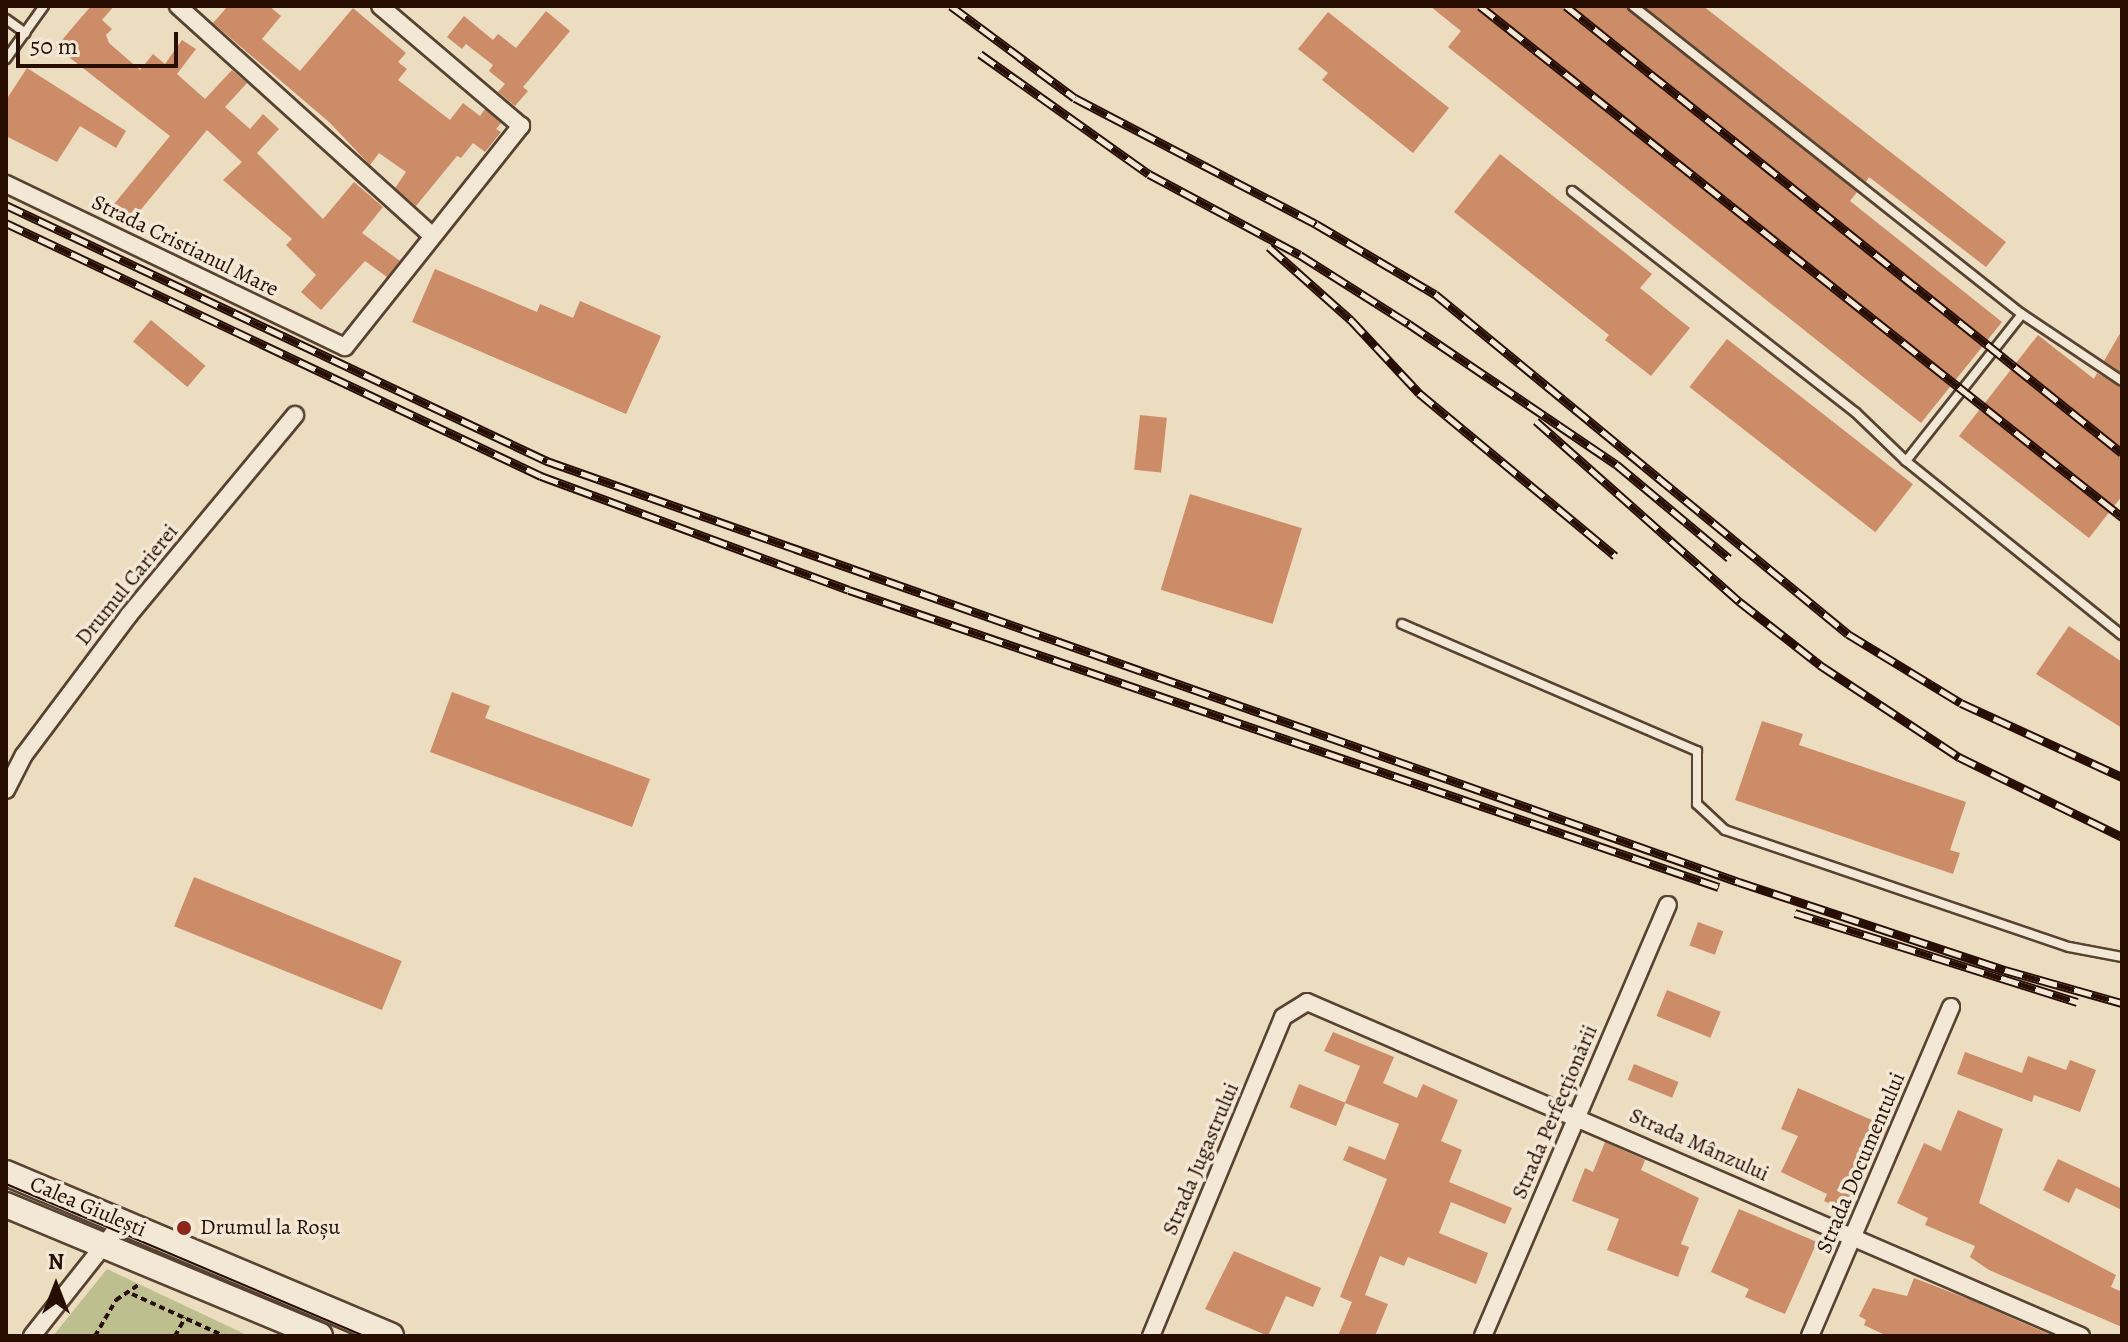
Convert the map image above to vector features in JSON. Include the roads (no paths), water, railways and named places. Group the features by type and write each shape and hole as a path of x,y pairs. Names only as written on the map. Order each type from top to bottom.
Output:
{"main road":[{"name":"Calea Giulești","path":"6,1173 391,1336"},
{"name":"Calea Giulești","path":"6,1205 320,1336"}],"street":[{"path":"178,6 430,234 521,126 380,6"},
{"name":"Strada Cristianul Mare","path":"6,184 345,347 430,234"},
{"name":"Drumul Carierei","path":"6,790 33,743 129,615 295,415"},
{"name":"Strada Perfecționării","path":"1483,1336 1668,905"},
{"name":"Strada Mânzului","path":"1297,1004 1318,1004 2081,1336"},
{"name":"Strada Jugastrului","path":"1151,1336 1283,1017 1297,1004"},
{"name":"Strada Documentului","path":"1810,1336 1951,1007"},
{"path":"32,1336 123,1221"}],"lane":[{"path":"6,59 44,6"},
{"path":"1633,6 2022,314 2122,381"},
{"path":"6,19 25,33"},
{"path":"1572,191 1856,413 1906,461 2122,635"},
{"path":"1906,461 2022,314"},
{"path":"1402,624 1697,751 1697,804 1725,830 2069,947 2122,957"}],"tram line":[{"path":"6,1184 364,1336"}],"railway":[{"path":"951,6 1075,98 1316,224 1435,294 1848,634 1961,703 2122,777"},
{"path":"1480,6 2122,517"},
{"path":"1566,6 2122,453"},
{"path":"980,54 1149,174 1300,255 1409,324 1616,464 1729,558"},
{"path":"6,205 547,461 1739,882 2005,970 2122,1003"},
{"path":"6,223 541,476 849,590 1719,887"},
{"path":"1269,247 1351,320 1419,393 1615,556"},
{"path":"1536,421 1740,602 1820,665 1959,757 2122,837"},
{"path":"1795,913 2077,1002"}],"place":[{"name":"Drumul la Roșu","path":"184,1228"}]}
